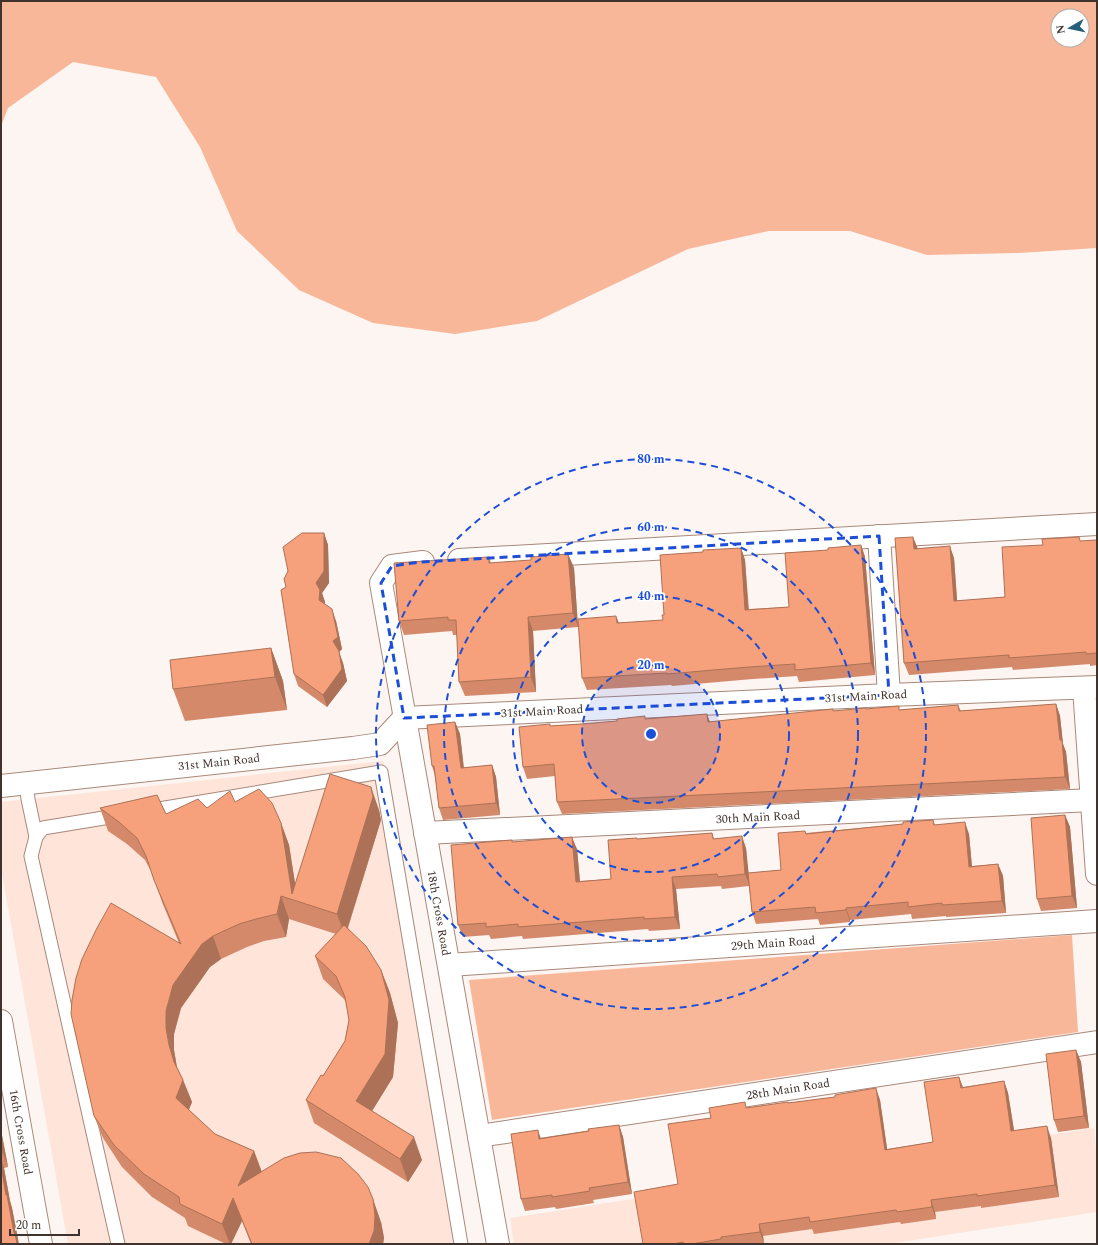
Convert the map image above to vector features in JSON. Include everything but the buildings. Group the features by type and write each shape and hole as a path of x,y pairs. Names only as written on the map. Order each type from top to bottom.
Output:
{"street":[{"path":"889,695 879,536 1097,524"},
{"name":"18th Cross Road","path":"498,1244 381,583 392,566 420,562 879,536"},
{"path":"1091,687 1092,800 1097,874"},
{"name":"31st Main Road","path":"1,786 346,749 380,744 404,718 1091,687"},
{"name":"30th Main Road","path":"425,833 1092,800"},
{"name":"29th Main Road","path":"449,965 1097,921"},
{"name":"16th Cross Road","path":"1,1021 41,1244"},
{"name":"28th Main Road","path":"479,1136 1097,1042"}],"lane":[{"path":"118,1244 31,856 36,837 43,828 381,772 461,1244"},
{"path":"26,783 36,837"}],"highlighted area":[{"path":"879,536 889,695 404,718 381,583 392,566 420,562"}],"shaded area":[{"path":"1,1 1097,1 1097,248 1019,253 927,255 850,231 769,231 688,249 537,321 455,334 373,323 299,290 237,231 200,147 156,77 73,62 8,108 1,126"},
{"path":"383,761 468,1244 68,1244 1,868 1,802"},
{"path":"1072,935 1078,1032 492,1120 469,980"},
{"path":"1094,1128 1097,1160 1097,1212 888,1244 514,1244 510,1218"}]}
